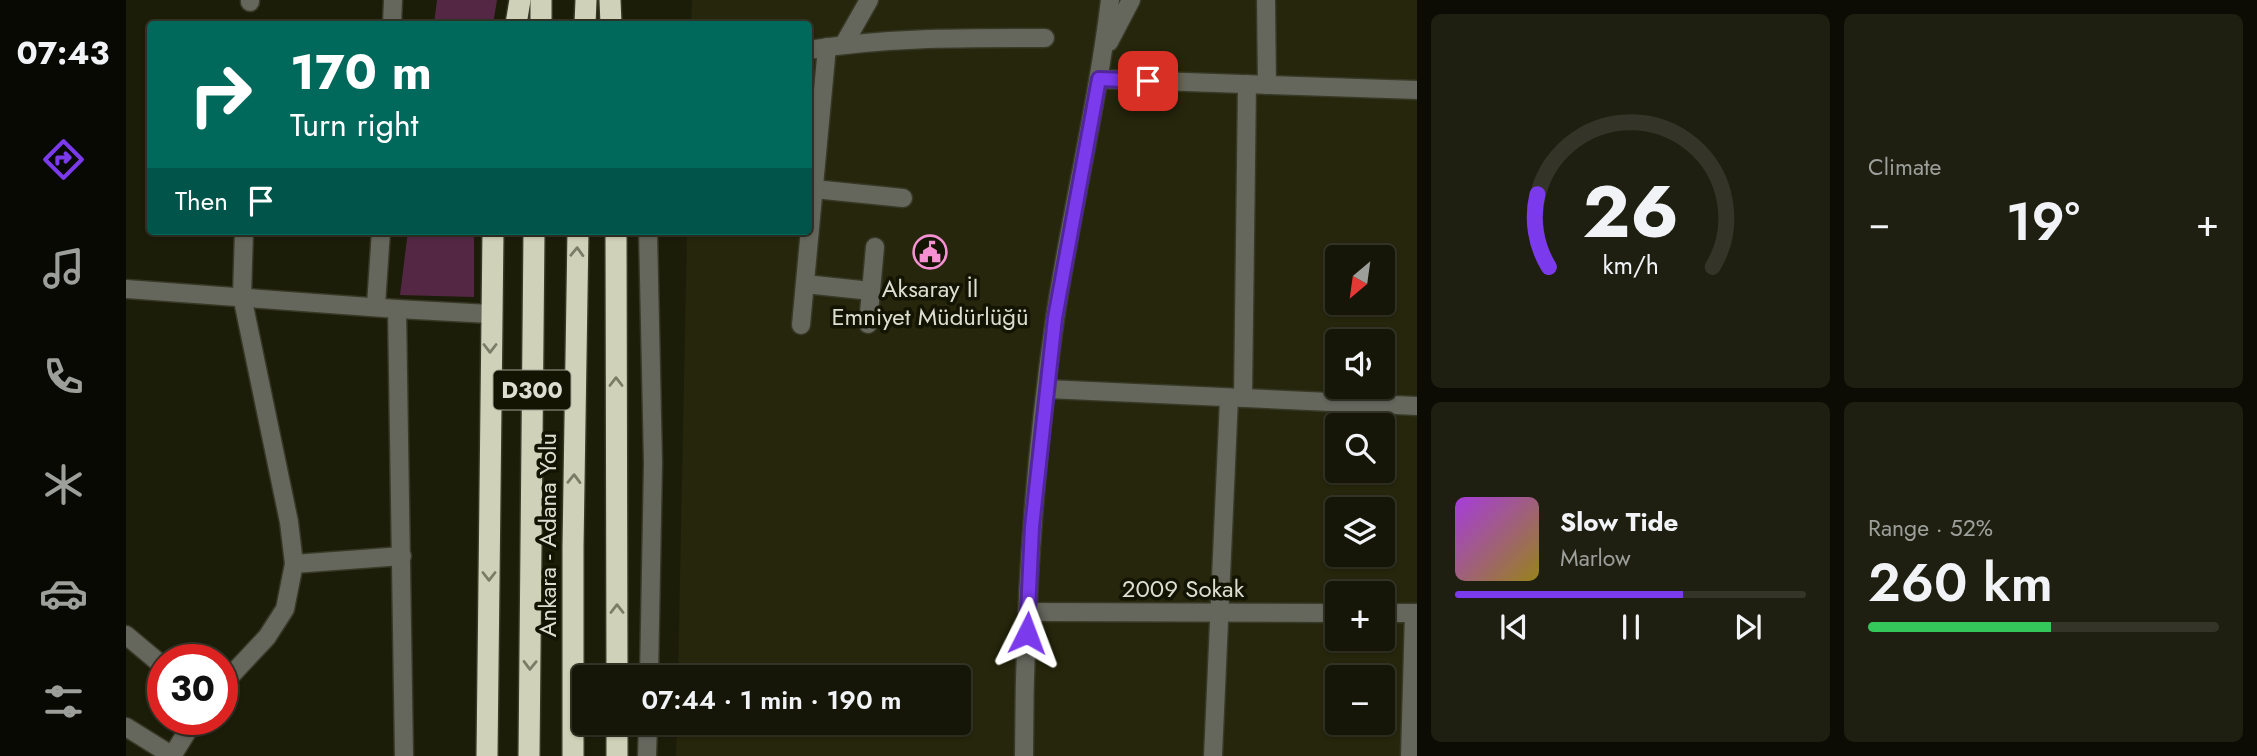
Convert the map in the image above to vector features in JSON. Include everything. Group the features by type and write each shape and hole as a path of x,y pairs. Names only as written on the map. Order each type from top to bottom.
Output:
{"highway":[{"path":"516,21 520,0"},
{"path":"541,0 541,21"},
{"path":"585,21 586,0"},
{"path":"610,0 611,21"},
{"path":"487,756 493,235"},
{"name":"Ankara - Adana Yolu","path":"530,756 534,235"},
{"name":"Ankara - Adana Yolu","path":"572,756 578,235"},
{"path":"615,235 617,665"},
{"path":"617,735 617,756"}],"street":[{"path":"392,21 393,0"},
{"path":"812,211 835,45 869,0"},
{"path":"1024,756 1032,527 1055,318 1104,51 1110,0"},
{"path":"1104,51 1131,0"},
{"path":"1266,0 1267,85"},
{"path":"812,49 922,38 1045,38"},
{"path":"1099,79 1417,90"},
{"path":"1213,756 1220,612 1236,398 1247,84"},
{"path":"814,190 903,198"},
{"path":"238,668 267,637 285,609 294,564 289,522 242,296 244,235"},
{"path":"376,305 381,235"},
{"path":"648,235 653,463 649,665"},
{"path":"801,326 810,235"},
{"path":"868,324 875,247"},
{"path":"805,284 871,291"},
{"path":"126,289 490,314"},
{"path":"397,309 404,756"},
{"path":"1048,389 1417,406"},
{"path":"294,564 402,556"},
{"name":"2009 Sokak","path":"1028,612 1325,613"},
{"path":"1395,613 1415,613 1410,756"},
{"path":"126,635 147,653"},
{"path":"126,727 172,755 185,735"},
{"path":"647,756 648,735"}],"shaded area":[{"path":"437,0 497,0 494,21 434,21"},
{"path":"692,0 1417,0 1417,756 676,756 677,735 971,735 971,665 678,665 687,235 812,235 812,21 691,21"},
{"path":"408,235 474,235 474,297 400,295"}],"place":[{"name":"Aksaray İl Emniyet Müdürlüğü","path":"930,252"}],"route":[{"path":"1027,633 1032,527 1055,318 1099,79 1148,81"}]}
